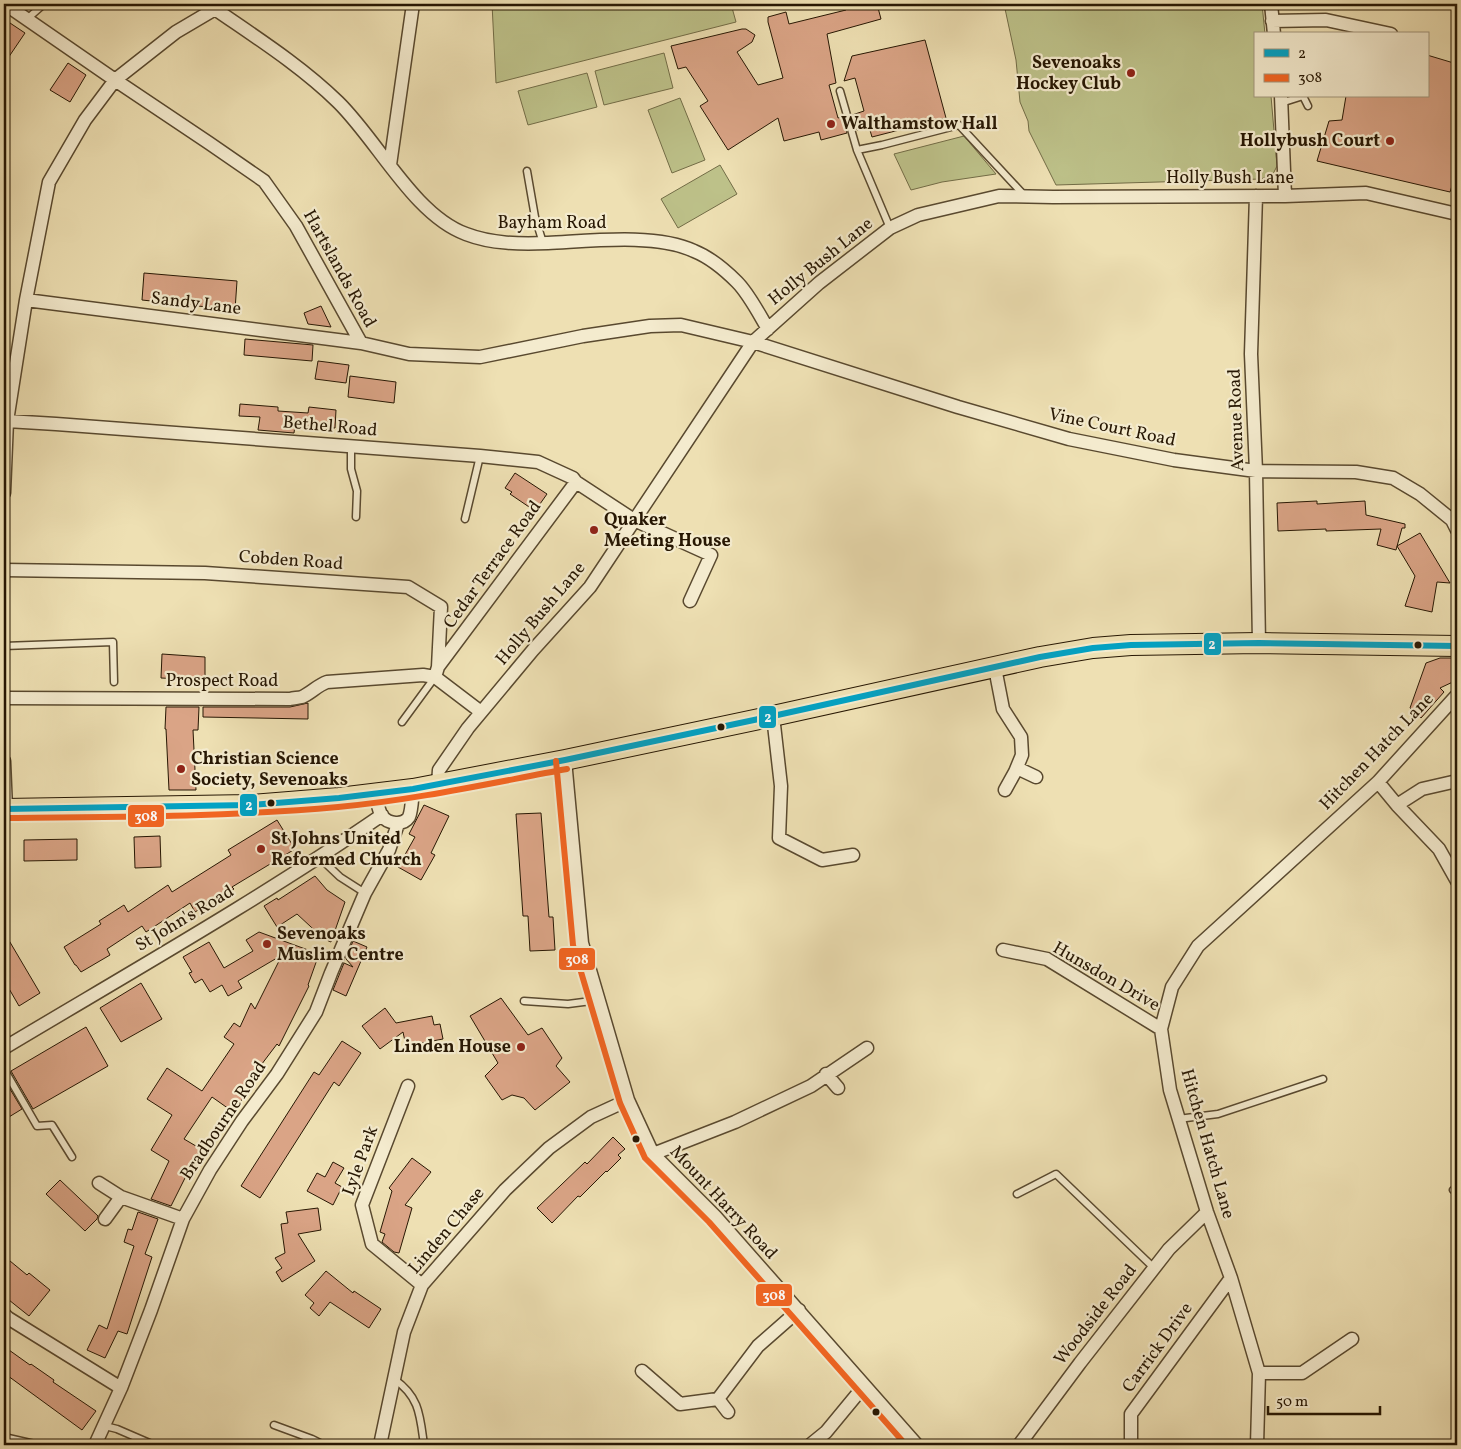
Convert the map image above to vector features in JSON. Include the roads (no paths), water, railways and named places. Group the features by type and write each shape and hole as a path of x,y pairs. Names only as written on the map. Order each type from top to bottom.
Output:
{"main road":[{"path":"5,809 250,805 340,798 413,789 565,760 1040,657 1093,648 1131,645 1259,643 1457,646"}],"street":[{"name":"Hartslands Road","path":"5,4 264,181 296,226 361,343 409,354 480,357 583,336 650,326 681,325 753,342"},
{"path":"390,165 413,4"},
{"path":"1271,4 1273,28 1326,20 1382,32"},
{"path":"4,492 7,422 26,300 49,182 84,120 116,80 176,32 216,6"},
{"name":"Bayham Road","path":"216,6 319,84 345,109 426,208 449,227 479,239 516,244 620,240 665,242 680,246 695,251 736,280 768,329"},
{"path":"1281,100 1285,196"},
{"name":"Holly Bush Lane","path":"438,784 440,770 468,728 533,650 590,587 753,342 819,283 890,228 918,215 999,196 1285,196 1366,193 1457,214"},
{"name":"Avenue Road","path":"1256,196 1252,354 1259,643"},
{"name":"Sandy Lane","path":"26,300 361,343"},
{"name":"Vine Court Road","path":"753,342 958,407 1069,439 1174,460 1256,471 1356,472 1393,478 1420,494 1452,520 1457,530"},
{"name":"Bethel Road","path":"7,422 66,424 538,462 573,478 576,482 634,520 711,555 690,601"},
{"name":"Cedar Terrace Road","path":"436,672 576,482"},
{"name":"Cobden Road","path":"4,570 205,573 408,587 441,607 436,672"},
{"path":"996,668 1003,709 1021,737 1022,755 1005,790"},
{"path":"436,672 481,712"},
{"name":"Prospect Road","path":"4,698 290,699 301,697 320,684 327,682 423,675 436,672"},
{"name":"Hitchen Hatch Lane","path":"1258,1445 1259,1373 1231,1278 1207,1212 1170,1090 1161,1030 1172,987 1198,946 1378,782 1457,696"},
{"path":"772,716 781,786 779,838 822,860 853,855"},
{"name":"Mount Harry Road","path":"565,760 582,943 628,1100 653,1154 715,1216 917,1445"},
{"path":"4,761 5,809"},
{"path":"1017,768 1036,777"},
{"path":"1398,805 1422,789 1457,781"},
{"path":"1378,782 1439,849 1457,881"},
{"name":"Bradbourne Road","path":"95,1445 121,1388 183,1219 210,1170 242,1121 277,1074 316,1012 365,893 389,850 398,824 409,816 413,789"},
{"path":"375,793 382,815 388,821 398,824"},
{"name":"St John's Road","path":"4,1048 320,858 382,815"},
{"name":"Hunsdon Drive","path":"1003,950 1047,959 1161,1030"},
{"path":"653,1154 735,1122 811,1086 826,1074 867,1048"},
{"path":"826,1074 838,1088"},
{"name":"Lyle Park","path":"408,1086 362,1205 372,1244 422,1285"},
{"name":"Linden Chase","path":"380,1445 404,1332 422,1285 505,1190 549,1148 591,1117 628,1100"},
{"path":"99,1183 120,1197 183,1219"},
{"path":"105,1219 120,1197"},
{"name":"Woodside Road","path":"1019,1445 1169,1249 1207,1212"},
{"name":"Carrick Drive","path":"1131,1445 1131,1414 1231,1278"},
{"path":"642,1371 680,1404 718,1399 758,1346 798,1310"},
{"path":"4,1314 121,1388"},
{"path":"1259,1373 1302,1373 1352,1340"},
{"path":"810,1445 826,1432 864,1386"},
{"path":"718,1399 728,1412"}],"lane":[{"path":"27,19 44,4"},
{"path":"840,91 857,150 890,228"},
{"path":"1304,98 1308,106"},
{"path":"857,150 959,125 1025,196"},
{"path":"527,171 535,217 543,243"},
{"path":"351,447 351,469 357,492 356,517"},
{"path":"465,519 480,456"},
{"path":"4,646 113,642 114,682"},
{"path":"402,722 436,672"},
{"path":"320,858 340,877 365,893"},
{"path":"524,1001 568,1004 599,1000"},
{"path":"4,1069 37,1126 52,1124 72,1157"},
{"path":"1178,1119 1218,1114 1323,1079"},
{"path":"1016,1194 1056,1174 1154,1268"},
{"path":"394,1379 405,1387 413,1397 419,1412 424,1445"},
{"path":"274,1425 324,1445"},
{"path":"105,1426 117,1429 154,1445"},
{"path":"4,1437 38,1445"}],"place":[{"name":"Sevenoaks Hockey Club","path":"1131,73"},
{"name":"Walthamstow Hall","path":"831,124"},
{"name":"Hollybush Court","path":"1390,141"},
{"name":"Quaker Meeting House","path":"594,530"},
{"name":"Christian Science Society, Sevenoaks","path":"181,769"},
{"name":"St Johns United Reformed Church","path":"261,849"},
{"name":"Sevenoaks Muslim Centre","path":"267,944"},
{"name":"Linden House","path":"521,1047"}]}
